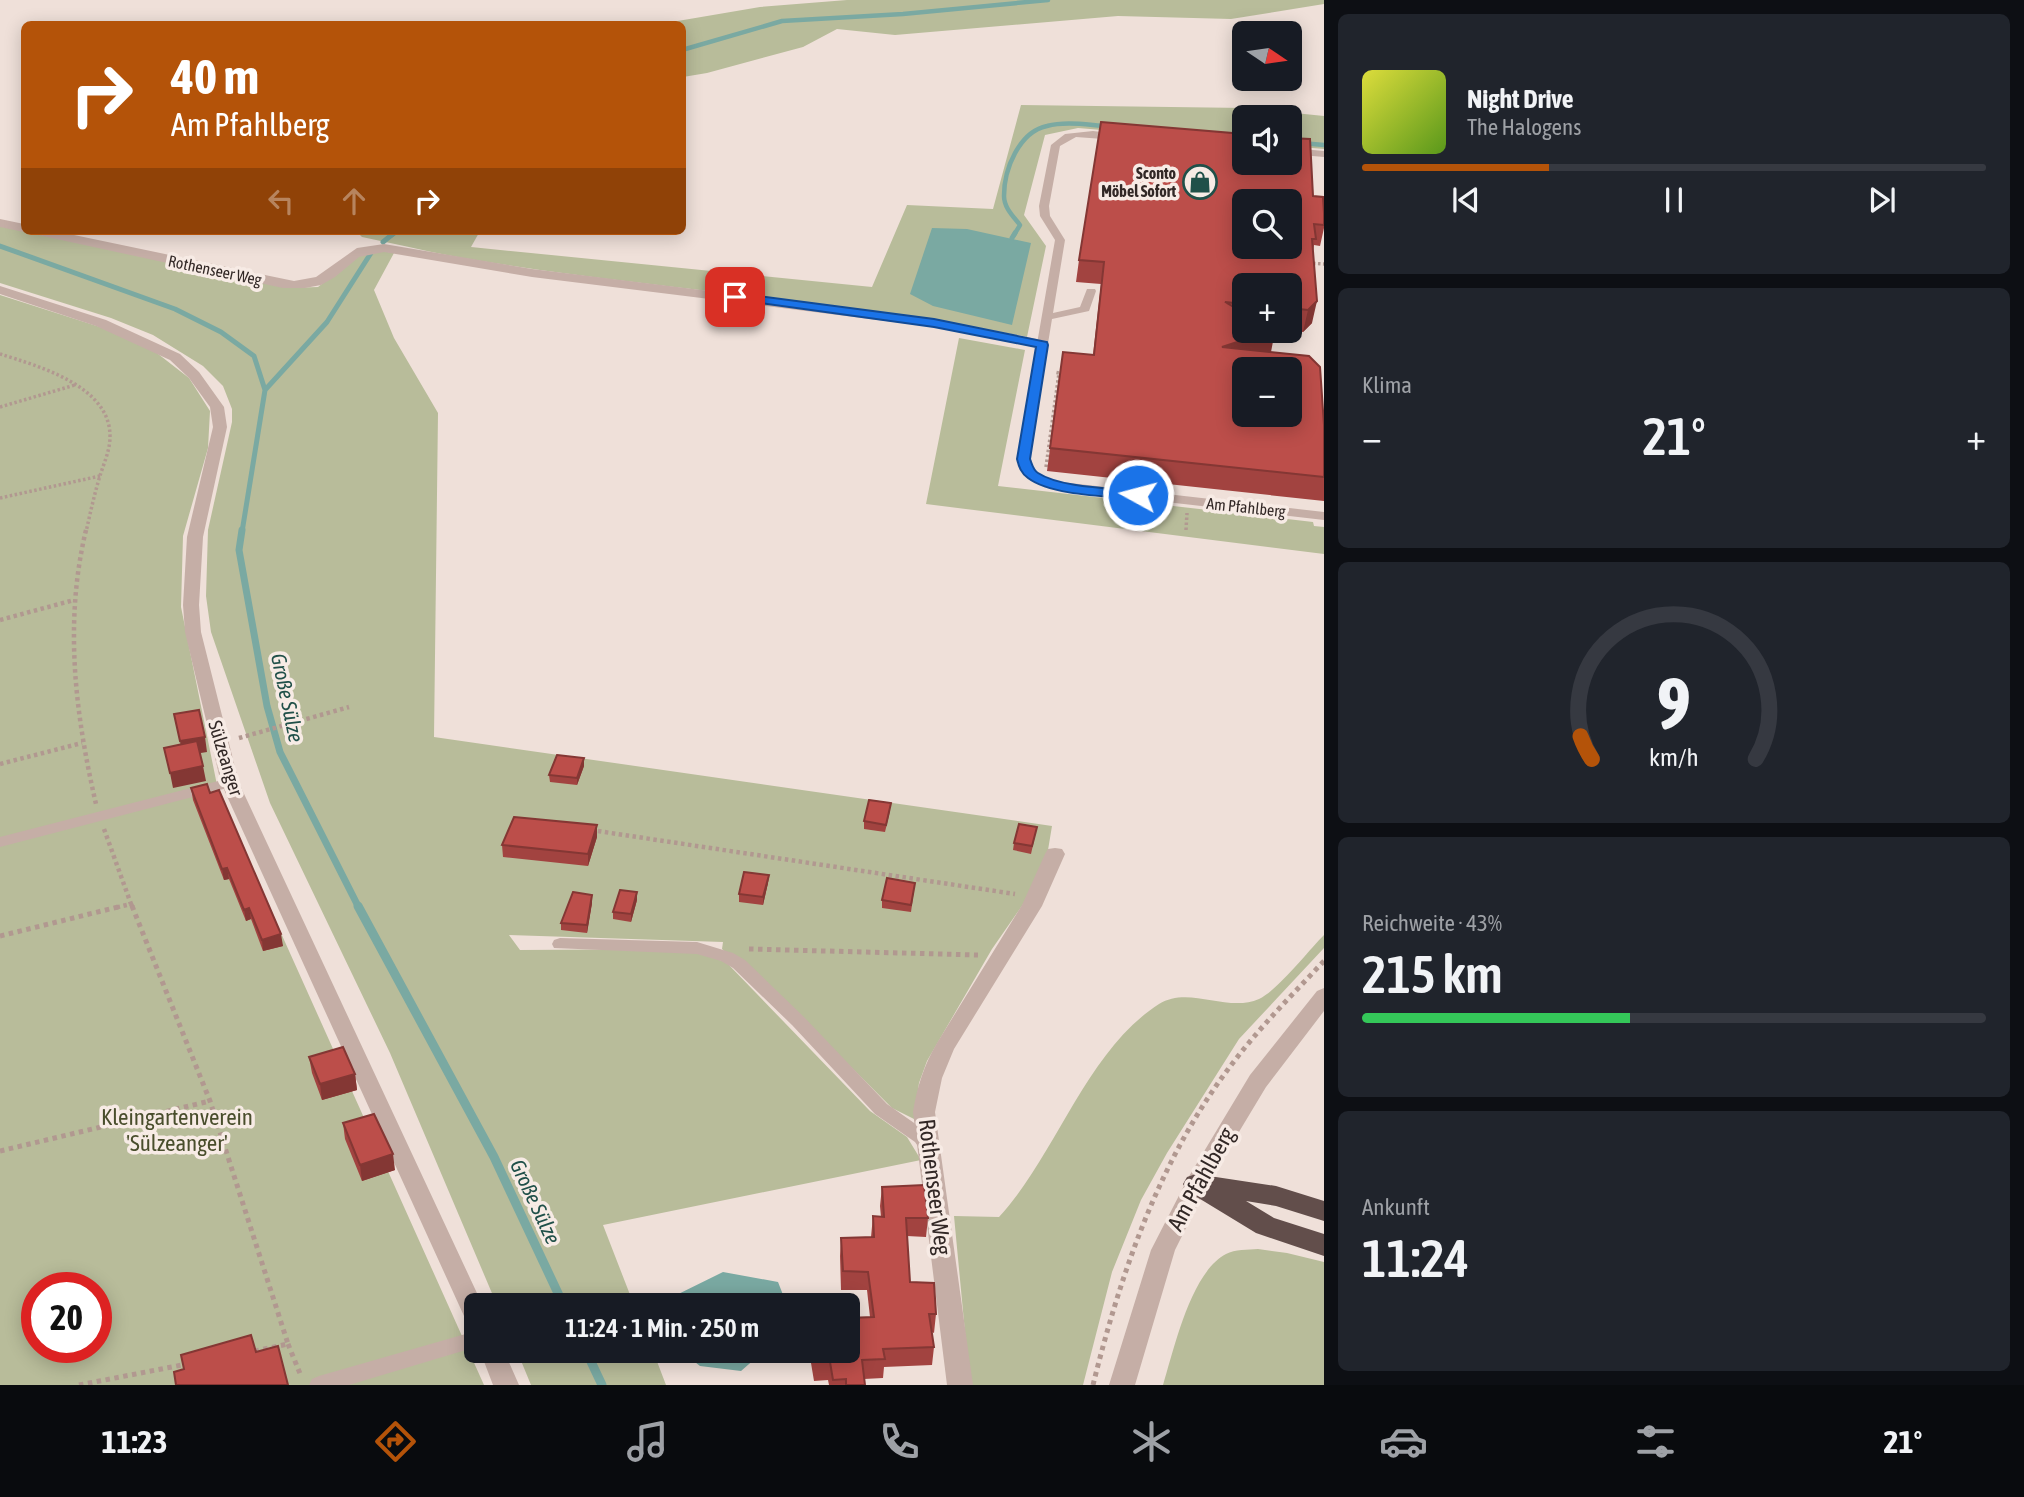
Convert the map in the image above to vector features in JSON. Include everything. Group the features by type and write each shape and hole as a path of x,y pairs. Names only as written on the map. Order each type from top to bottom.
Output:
{"highway":[{"path":"1196,1184 1276,1196 1324,1211"},
{"path":"1196,1184 1265,1226 1324,1245"}],"street":[{"path":"0,223 21,227"},
{"name":"Rothenseer Weg","path":"56,235 267,282 296,285 323,280 359,250 383,248 533,272 914,320 1042,345"},
{"name":"Sülzeanger","path":"0,290 101,323 175,357 194,375 217,407 220,427 195,537 191,606 193,632 230,783 465,1293"},
{"name":"Rothenseer Weg","path":"960,1385 924,1112 931,1075 950,1035 985,986 1000,956 1038,897 1055,854"},
{"name":"Am Pfahlberg","path":"1122,1385 1163,1250 1196,1184 1258,1081 1324,996"},
{"path":"497,1363 506,1385"}],"lane":[{"path":"1044,481 1030,473 1024,463 1060,240 1047,220 1044,206 1057,143 1080,135 1133,138"},
{"path":"1302,153 1324,154"},
{"path":"1047,317 1083,310 1088,307 1091,291"},
{"name":"Am Pfahlberg","path":"1044,481 1061,486 1324,516"},
{"path":"0,842 230,783"},
{"path":"560,944 697,948 727,957 739,964 798,1021 881,1109 920,1137 931,1150"},
{"path":"319,1385 464,1343"}],"path":[{"path":"1296,262 1324,264"},
{"path":"0,354 58,374 76,384 101,408 109,426 108,448 74,600 74,669 82,743 99,816 131,904 210,1101 288,1345 304,1385"},
{"path":"1038,370 1059,373 1044,481"},
{"path":"0,407 76,384"},
{"path":"0,498 100,476"},
{"path":"0,620 74,600"},
{"path":"245,737 349,707"},
{"path":"0,764 82,743"},
{"path":"589,830 1038,897"},
{"path":"0,936 131,904"},
{"path":"740,948 1000,956"},
{"path":"0,1151 210,1101"},
{"path":"236,1355 288,1345"},
{"path":"79,1385 197,1362"}],"green space":[{"path":"847,0 1324,0 1324,4 1231,19 1118,16 895,35 837,29 803,47 686,76 686,21 678,21 760,7"},
{"path":"1021,105 1232,108 1232,141 1078,128 1045,135 1024,215 1046,246 1027,337 891,314 481,261 360,235 478,235 471,247 872,287 907,205 993,209"},
{"path":"1302,114 1324,116 1324,149 1302,147"},
{"path":"0,226 21,231 21,235 42,235 289,288 318,287 360,254 375,250 394,253 374,290 394,338 438,413 434,737 1052,826 1044,874 992,949 927,1061 919,1083 914,1119 892,1108 831,1047 722,949 723,942 509,935 520,950 682,949 701,952 727,963 870,1111 907,1137 921,1160 603,1225 629,1293 492,1293 390,1053 270,803 211,632 206,596 208,530 232,422 232,409 223,386 203,366 153,335 111,318 0,283"},
{"name":"Kleingartenverein 'Sülzeanger'","path":"0,295 100,327 153,350 189,378 210,411 208,448 183,536 181,607 219,795 464,1340 464,1363 474,1363 484,1385 0,1385"},
{"path":"959,338 1025,350 998,486 1313,522 1314,526 1324,527 1324,554 926,504"},
{"path":"1324,935 1324,948 1239,1039 1167,1153 1141,1200 1112,1272 1083,1385 970,1385 954,1216 999,1217 1020,1192 1073,1104 1111,1048 1134,1024 1159,1004 1183,997 1234,1003 1259,999 1284,979"},
{"path":"1258,1249 1324,1262 1324,1385 1163,1385 1186,1313 1203,1277 1214,1263 1226,1254 1237,1250"},
{"path":"522,1363 658,1363 666,1385 531,1385"}],"water":[{"path":"932,228 967,229 1031,243 1012,325 933,306 910,294"},
{"path":"723,1272 778,1282 782,1293 680,1293"},
{"path":"696,1363 750,1363 741,1371 700,1366"}],"building":[{"path":"1101,122 1232,133 1232,175 1302,175 1302,139 1310,139 1313,196 1323,197 1324,213 1324,225 1314,224 1316,239 1312,239 1317,301 1308,310 1302,309 1302,273 1232,273 1232,303 1225,302 1232,306 1232,343 1234,343 1222,347 1309,356 1320,367 1324,477 1050,448 1063,352 1094,355 1104,262 1079,260"},
{"path":"199,710 205,737 180,741 174,714"},
{"path":"197,741 203,766 170,773 164,748"},
{"path":"557,755 584,758 577,778 549,775"},
{"path":"207,784 210,793 219,790 281,934 262,940 249,908 244,910 227,868 222,869 191,788"},
{"path":"869,800 891,803 886,825 864,821"},
{"path":"514,817 597,825 588,854 502,845"},
{"path":"1019,824 1037,827 1032,846 1014,843"},
{"path":"744,872 769,875 763,897 739,894"},
{"path":"887,878 915,883 911,905 882,900"},
{"path":"620,890 637,892 631,914 613,912"},
{"path":"573,892 592,895 587,925 561,923"},
{"path":"343,1047 355,1074 320,1084 309,1057"},
{"path":"374,1114 393,1154 360,1165 343,1123"},
{"path":"924,1185 928,1218 906,1218 910,1282 934,1283 936,1314 929,1314 934,1347 883,1349 885,1359 862,1360 865,1385 846,1385 846,1379 833,1380 830,1363 860,1363 860,1318 874,1317 868,1272 843,1271 841,1238 874,1237 873,1216 884,1217 882,1187"},
{"path":"251,1335 256,1352 278,1346 288,1385 176,1385 174,1372 184,1369 181,1355"}],"waterway":[{"path":"686,49 782,21 903,14 1048,0"},
{"path":"1014,235 1020,225 1010,212 1004,196 1010,164 1021,144 1028,136 1047,126 1108,126"},
{"path":"1302,143 1324,145"},
{"path":"1012,238 1015,233"},
{"path":"383,242 392,235"},
{"name":"Große Sülze","path":"0,246 175,309 221,332 254,356 265,390"},
{"path":"265,390 327,322 371,253"},
{"name":"Große Sülze","path":"242,532 265,390"},
{"name":"Große Sülze","path":"242,530 239,550 267,706 280,752 359,908"},
{"name":"Große Sülze","path":"358,906 494,1157 558,1293"},
{"name":"Große Sülze","path":"592,1363 602,1385"}],"place":[{"name":"Sconto Möbel Sofort","path":"1200,182"}],"route":[{"path":"735,297 934,323 1042,345 1024,459 1027,470 1055,485 1138,495"}]}
